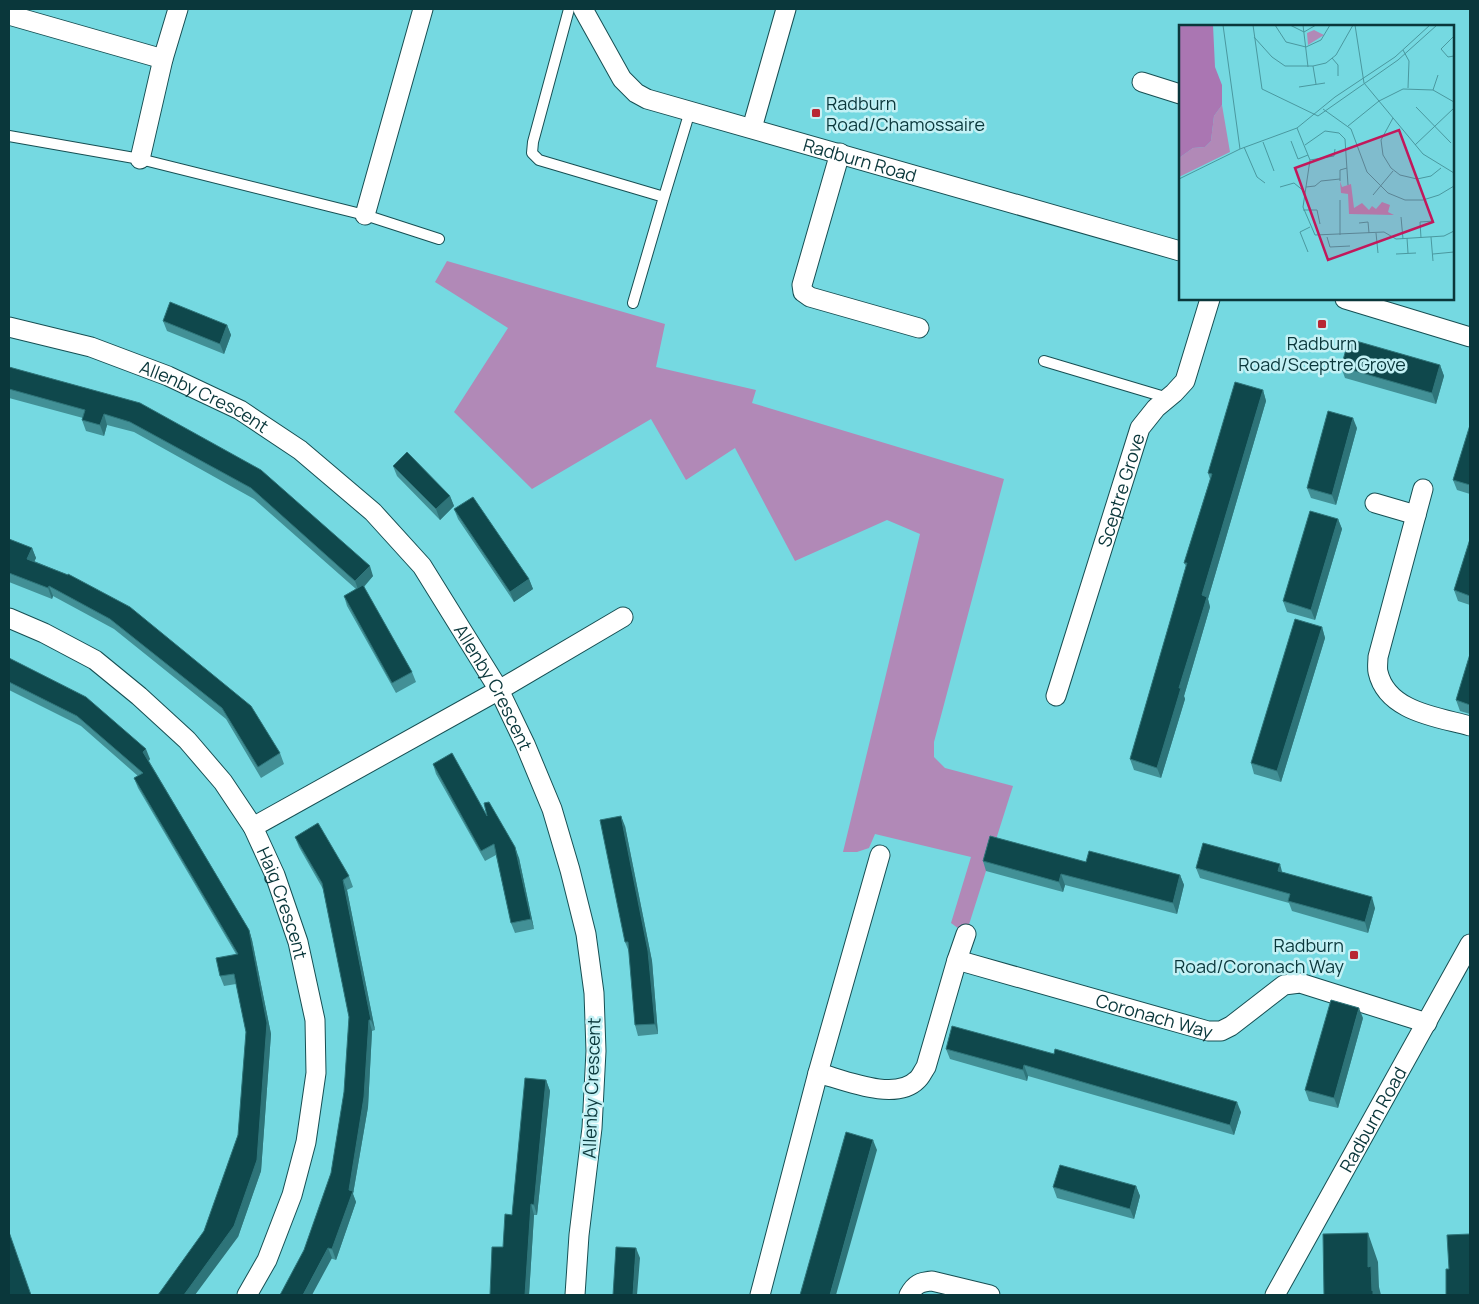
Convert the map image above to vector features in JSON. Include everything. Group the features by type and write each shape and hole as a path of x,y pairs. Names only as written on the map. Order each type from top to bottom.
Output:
{"street":[{"path":"140,159 163,59 178,9"},
{"path":"365,215 423,9"},
{"name":"Radburn Road","path":"583,9 622,79 636,93 647,99 1179,251"},
{"path":"752,128 786,9"},
{"path":"9,15 163,59"},
{"path":"1142,82 1179,94"},
{"path":"840,154 802,285 803,292 810,297 919,328"},
{"name":"Sceptre Grove","path":"1056,696 1140,428 1156,408 1185,381 1210,300"},
{"path":"1353,300 1385,304 1470,337"},
{"name":"Allenby Crescent","path":"9,327 91,347 168,376 240,410 300,450 373,512 422,566 499,690 525,744 552,809 586,934 594,994 596,1051 592,1128 579,1235 576,1295"},
{"path":"1423,489 1378,657 1378,672 1384,686 1394,699 1414,711 1470,726"},
{"path":"1375,503 1416,514"},
{"path":"253,828 499,690 623,617"},
{"name":"Haig Crescent","path":"9,618 44,633 95,660 139,696 187,740 223,782 253,828 275,874 298,942 315,1020 316,1073 306,1142 292,1195 267,1260 247,1295"},
{"path":"760,1295 818,1073 880,855"},
{"path":"818,1073 879,1090 904,1088 918,1080 926,1067 956,960 966,934"},
{"name":"Radburn Road","path":"1275,1295 1427,1023 1468,955"},
{"name":"Coronach Way","path":"956,960 1208,1031 1221,1031 1232,1026 1284,985 1300,983 1427,1023"},
{"path":"909,1295 913,1287 922,1282 932,1281 990,1295"}],"lane":[{"path":"569,9 533,142 532,153 540,160 664,197"},
{"path":"632,303 690,111"},
{"path":"9,136 140,159 365,215 439,239"},
{"path":"1044,361 1168,398"}],"shaded area":[{"path":"447,261 665,324 656,367 756,390 752,403 1004,479 934,742 934,757 945,768 1013,786 966,934 951,923 971,857 875,834 869,848 857,852 843,852 920,534 887,520 795,561 735,448 686,480 651,419 532,489 454,412 508,328 435,282"}],"building":[{"path":"170,302 227,325 220,344 163,321"},
{"path":"1349,339 1440,365 1432,393 1341,367"},
{"path":"9,367 140,403 261,470 370,566 355,581 251,488 130,422 104,414 100,425 82,420 85,410 9,389"},
{"path":"1235,382 1263,390 1202,595 1207,597 1157,768 1130,759 1187,563 1184,563 1212,474 1208,473"},
{"path":"1328,411 1353,418 1332,495 1307,488"},
{"path":"1470,425 1470,485 1453,480"},
{"path":"407,452 450,496 436,509 393,466"},
{"path":"473,497 529,579 510,592 454,509"},
{"path":"1310,511 1338,519 1311,610 1283,601"},
{"path":"9,539 32,548 27,559 68,574 130,607 251,706 280,753 258,767 222,708 110,619 49,586 48,588 9,573"},
{"path":"1470,539 1470,596 1454,590"},
{"path":"363,585 412,672 392,683 344,596"},
{"path":"1295,619 1322,627 1277,771 1251,763"},
{"path":"1470,654 1470,705 1456,700"},
{"path":"9,658 86,697 146,749 143,752 249,930 267,1023 257,1160 234,1226 184,1295 158,1295 204,1231 238,1135 246,1032 234,974 220,976 216,958 238,954 134,778 143,773 77,716 9,682"},
{"path":"452,753 487,816 484,803 489,802 515,847 531,919 511,923 494,844 481,851 433,764"},
{"path":"621,816 648,951 655,1024 635,1025 628,942 625,942 600,820"},
{"path":"318,823 349,876 343,880 371,1020 369,1020 364,1097 349,1190 353,1191 332,1249 328,1248 303,1295 280,1295 304,1250 331,1173 344,1092 349,1017 322,883 295,837"},
{"path":"990,836 1086,862 1089,851 1180,875 1173,903 1061,874 1059,882 983,861"},
{"path":"1203,843 1280,864 1278,871 1372,897 1365,922 1288,901 1290,894 1196,868"},
{"path":"1331,1000 1359,1008 1334,1098 1305,1090"},
{"path":"952,1026 1054,1054 1055,1049 1237,1102 1230,1125 1024,1065 1023,1070 946,1049"},
{"path":"525,1078 546,1080 534,1205 531,1204 525,1295 490,1295 492,1247 503,1247 505,1214 512,1215"},
{"path":"846,1132 873,1140 830,1295 800,1295"},
{"path":"1060,1165 1136,1186 1130,1209 1053,1187"},
{"path":"9,1232 31,1295 9,1295"},
{"path":"1368,1233 1368,1267 1371,1266 1373,1295 1324,1295 1323,1234"},
{"path":"1470,1234 1470,1295 1446,1295 1446,1269 1449,1269 1447,1235"},
{"path":"616,1247 636,1248 633,1295 613,1295"}],"place":[{"name":"Radburn Road/Chamossaire","path":"816,113"},
{"name":"Radburn Road/Sceptre Grove","path":"1322,324"},
{"name":"Radburn Road/Coronach Way","path":"1354,955"}]}
